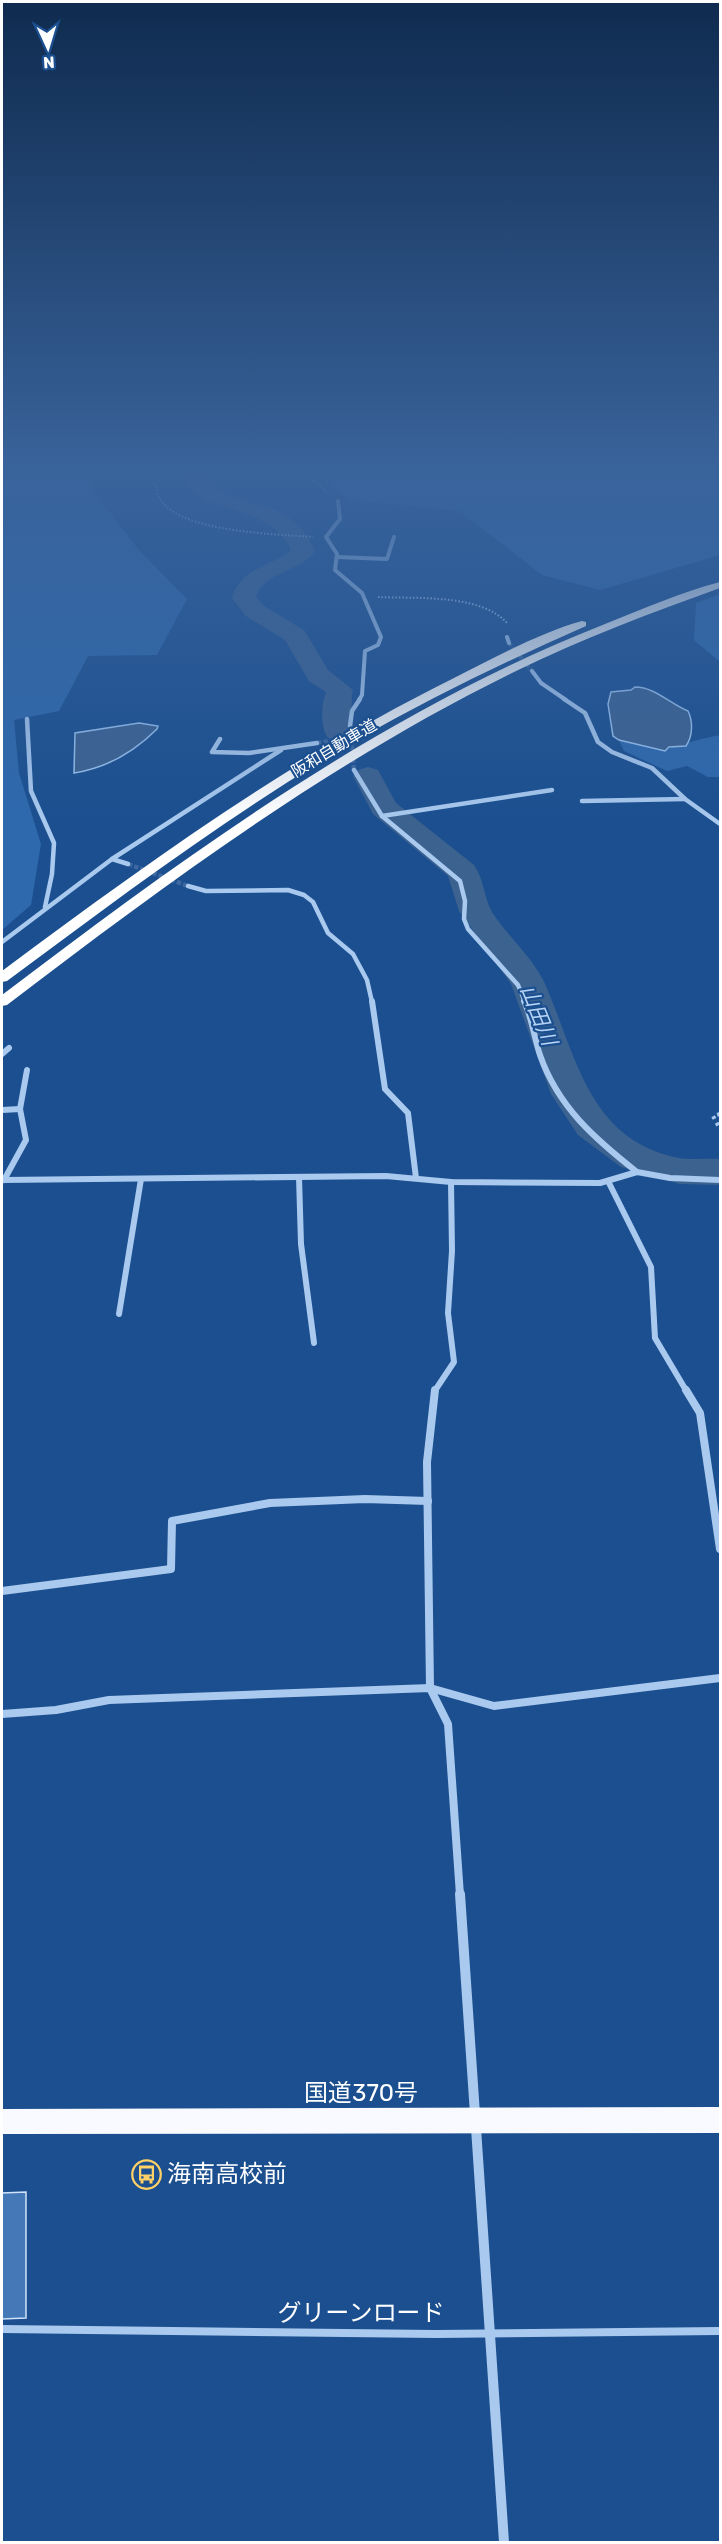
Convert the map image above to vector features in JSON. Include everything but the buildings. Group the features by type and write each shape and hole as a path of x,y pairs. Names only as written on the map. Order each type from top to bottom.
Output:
{"highway":[{"name":"阪和自動車道","path":"2,978 182,845 363,730 513,653 609,613 687,585"},
{"name":"阪和自動車道","path":"2,1002 202,853 382,738 531,659 624,620 720,585"},
{"name":"国道370号","path":"2,2122 720,2120"}],"street":[{"path":"350,726 352,711 362,696 365,651 381,641 364,597 351,585"},
{"path":"507,637 509,643"},
{"path":"532,671 541,683 562,695 585,713 598,742 612,752 652,768 685,799 720,824"},
{"path":"27,719 31,790 54,843 52,874 45,908"},
{"path":"220,739 212,752 240,754 317,744"},
{"path":"2,942 112,859 281,750"},
{"path":"354,770 382,816 460,881 465,901 464,919 468,929 518,984 540,1055 560,1099 603,1145 637,1172"},
{"path":"382,816 552,790"},
{"path":"582,801 685,799"},
{"path":"112,859 128,864"},
{"path":"188,886 206,891 288,890 304,895 313,902 328,933 353,954 367,980 378,1025 386,1089 408,1113 416,1178"},
{"path":"2,1054 9,1048"},
{"path":"3,1180 26,1140 20,1109 27,1070"},
{"path":"2,1110 20,1109"},
{"path":"3,1180 299,1177 416,1178 451,1182 608,1181 637,1172 670,1178 720,1180"},
{"path":"299,1177 299,1228 314,1343"},
{"path":"119,1314 141,1179"},
{"path":"608,1181 651,1268 656,1338 700,1413 720,1549"},
{"path":"451,1182 452,1251 448,1313 454,1362 434,1394 427,1462 430,1688 448,1724 504,2542"},
{"path":"2,1591 171,1569 172,1521 270,1503 365,1499 428,1501"},
{"path":"2,1714 56,1710 109,1700 430,1688 494,1707 720,1678"},
{"name":"グリーンロード","path":"2,2329 490,2333 720,2331"}],"path":[{"path":"364,597 466,601 506,620 507,637"},
{"path":"720,1114 713,1116 720,1129"}],"shaded area":[{"path":"2,585 173,585 187,599 157,655 88,656 59,711 14,720 19,773 41,844 31,905 2,930"},
{"path":"580,585 618,585 600,590"},
{"path":"720,594 720,662 694,640 696,603"},
{"path":"635,687 656,693 688,711 692,728 686,746 669,747 665,751 619,740 613,736 608,704 611,692 631,690"},
{"path":"139,723 158,726 139,745 119,758 86,771 74,773 75,733"},
{"path":"720,735 720,777 708,777 687,766 667,771 624,751 619,740 665,751 682,744"}],"waterway":[{"name":"山田川","path":"250,585 244,598 255,611 295,635 318,675 340,690 336,702 338,732"},
{"name":"山田川","path":"368,776 384,808 463,872 475,911 528,983 570,1094 592,1126 635,1158 680,1171 720,1172"}],"tunnel":[{"path":"509,643 532,671"},
{"path":"350,726 354,770"},
{"path":"317,743 349,738"},
{"path":"128,864 188,886"}],"place":[{"name":"海南高校前","path":"146,2174"}]}
